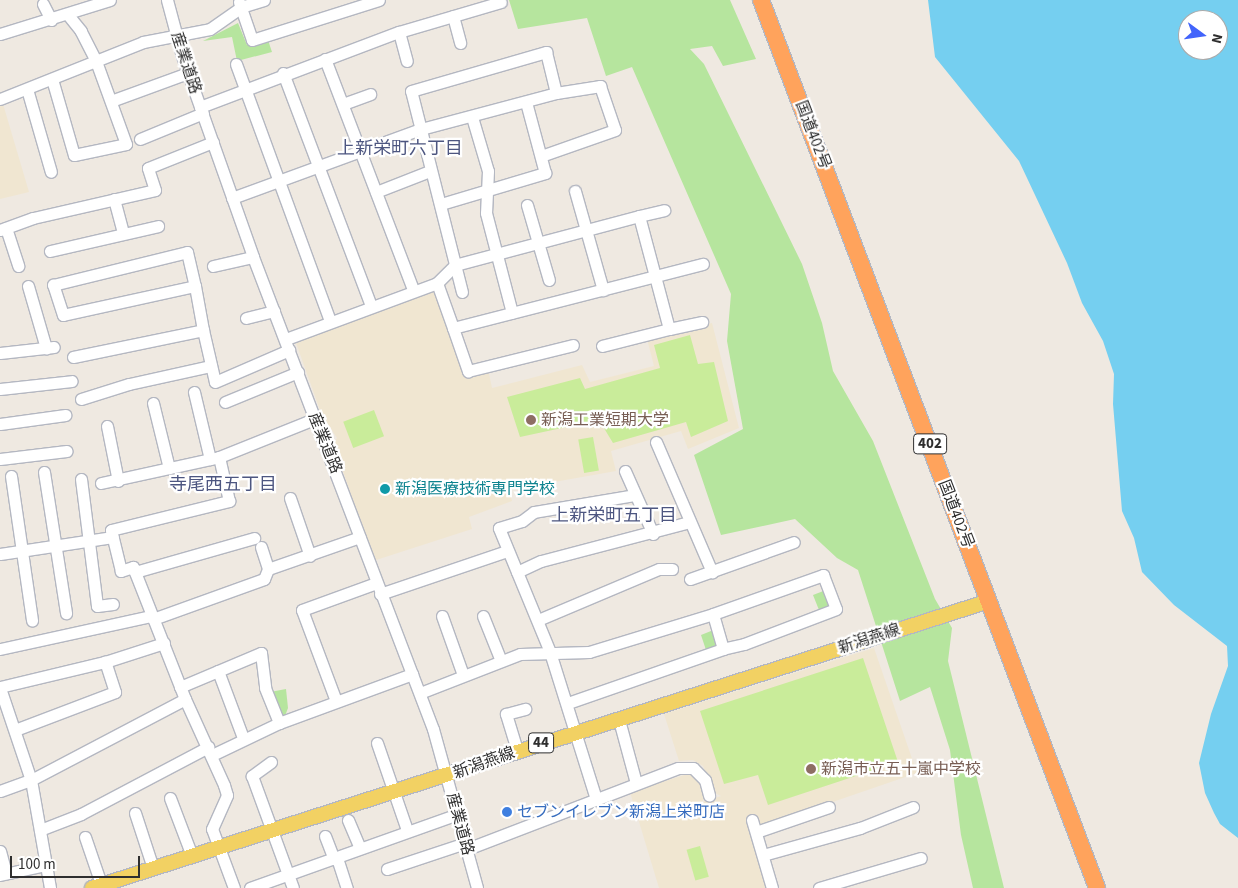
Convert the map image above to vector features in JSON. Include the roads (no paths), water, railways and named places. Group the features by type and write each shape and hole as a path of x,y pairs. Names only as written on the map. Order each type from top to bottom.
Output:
{"highway":[{"name":"国道402号","path":"761,0 1098,888"}],"main road":[{"name":"新潟燕線","path":"97,886 446,776 516,750 619,720 989,600"}],"street":[{"path":"0,34 51,20 110,0"},
{"name":"産業道路","path":"168,0 188,73 253,257 288,345 378,589 420,693 458,814 476,888"},
{"path":"0,99 143,42 210,29 240,4 264,0"},
{"path":"240,4 252,40 379,0"},
{"path":"140,139 242,89 283,73 399,32 501,2"},
{"path":"43,4 51,20"},
{"path":"52,79 74,155 126,144 96,61 80,31 67,14"},
{"path":"453,16 460,43"},
{"path":"399,32 407,61"},
{"path":"462,292 411,91 546,52 556,93"},
{"path":"324,59 343,104 413,290"},
{"path":"236,64 242,89 330,321"},
{"path":"111,101 188,73"},
{"path":"283,73 371,306"},
{"path":"232,198 360,150 421,130 556,93 600,86 615,130 541,156"},
{"path":"27,89 51,172"},
{"path":"343,104 370,94"},
{"path":"441,204 545,173 526,102"},
{"path":"472,117 488,172 486,213 512,314"},
{"path":"18,266 3,229 33,218 155,190 148,168 213,142"},
{"path":"376,192 430,171"},
{"path":"575,192 588,231 603,290"},
{"path":"114,199 123,234"},
{"path":"527,205 549,280"},
{"path":"195,286 63,314 53,285 187,252 195,286 211,366 216,382 330,321 413,290 438,283 454,265 664,210"},
{"path":"639,216 670,329"},
{"path":"50,252 158,226"},
{"path":"212,266 253,257"},
{"path":"453,328 703,264"},
{"path":"438,283 468,371 573,345"},
{"path":"0,352 50,347 28,286"},
{"path":"246,318 274,311"},
{"path":"602,346 702,322"},
{"path":"73,357 203,330"},
{"path":"81,399 129,384 211,366"},
{"path":"226,402 298,372"},
{"path":"0,389 72,381"},
{"path":"194,392 229,501 111,530 121,571 133,567 180,687 210,751 227,794 212,829 217,847 234,888"},
{"path":"153,403 169,468"},
{"path":"0,424 65,415"},
{"path":"101,483 118,481 214,458 314,419"},
{"path":"107,426 118,481"},
{"path":"656,442 712,572"},
{"path":"0,459 67,451"},
{"path":"625,471 653,534"},
{"path":"44,472 66,613"},
{"path":"11,476 32,620"},
{"path":"81,479 98,606 114,604"},
{"path":"596,799 568,703 550,652 498,528 522,521 534,512 635,495"},
{"path":"290,498 310,556"},
{"path":"517,572 541,562 653,534 690,522"},
{"path":"0,554 113,537"},
{"path":"268,569 310,556 360,537"},
{"path":"0,649 152,618 264,579 268,569 258,542 135,572"},
{"path":"690,578 712,572 794,542"},
{"path":"336,701 302,610 507,551"},
{"path":"538,620 659,569 672,569"},
{"path":"420,693 520,654 589,652 713,614 823,575 836,609 744,644 723,649 568,703"},
{"path":"713,614 723,649"},
{"path":"442,616 463,675"},
{"path":"483,616 501,661"},
{"path":"50,888 31,780 15,730 4,706 0,688 105,662 164,643"},
{"path":"180,687 261,653 265,688 279,723"},
{"path":"15,730 115,692 105,662"},
{"path":"218,671 242,738"},
{"path":"40,830 81,814 210,751 336,701 412,674"},
{"path":"0,791 31,780 185,699"},
{"path":"516,750 506,714 525,709"},
{"path":"619,720 636,783"},
{"path":"377,743 407,830"},
{"path":"271,762 252,776 293,888"},
{"path":"387,869 466,846 678,768 693,768 705,780 709,795"},
{"path":"170,798 192,856"},
{"path":"756,832 829,807"},
{"path":"763,855 860,828 913,807"},
{"path":"135,813 153,868"},
{"path":"250,888 335,859 407,830 458,814"},
{"path":"348,820 360,848"},
{"path":"752,820 772,888"},
{"path":"325,836 347,888"},
{"path":"86,837 97,886"},
{"path":"0,850 3,874 46,865"},
{"path":"819,888 921,858"}],"water":[{"path":"928,0 1238,0 1238,838 1220,824 1214,813 1205,793 1199,763 1211,714 1228,666 1227,646 1174,605 1142,572 1134,538 1122,511 1113,404 1114,374 1103,341 1082,303 1067,263 1019,161 935,57"}],"place":[{"name":"新潟工業短期大学","path":"531,420"},
{"name":"新潟医療技術専門学校","path":"385,489"},
{"name":"新潟市立五十嵐中学校","path":"811,769"},
{"name":"セブンイレブン新潟上栄町店","path":"507,812"}],"district":[{"name":"上新栄町六丁目","path":"400,149"},
{"name":"寺尾西五丁目","path":"223,485"},
{"name":"上新栄町五丁目","path":"614,516"}]}
